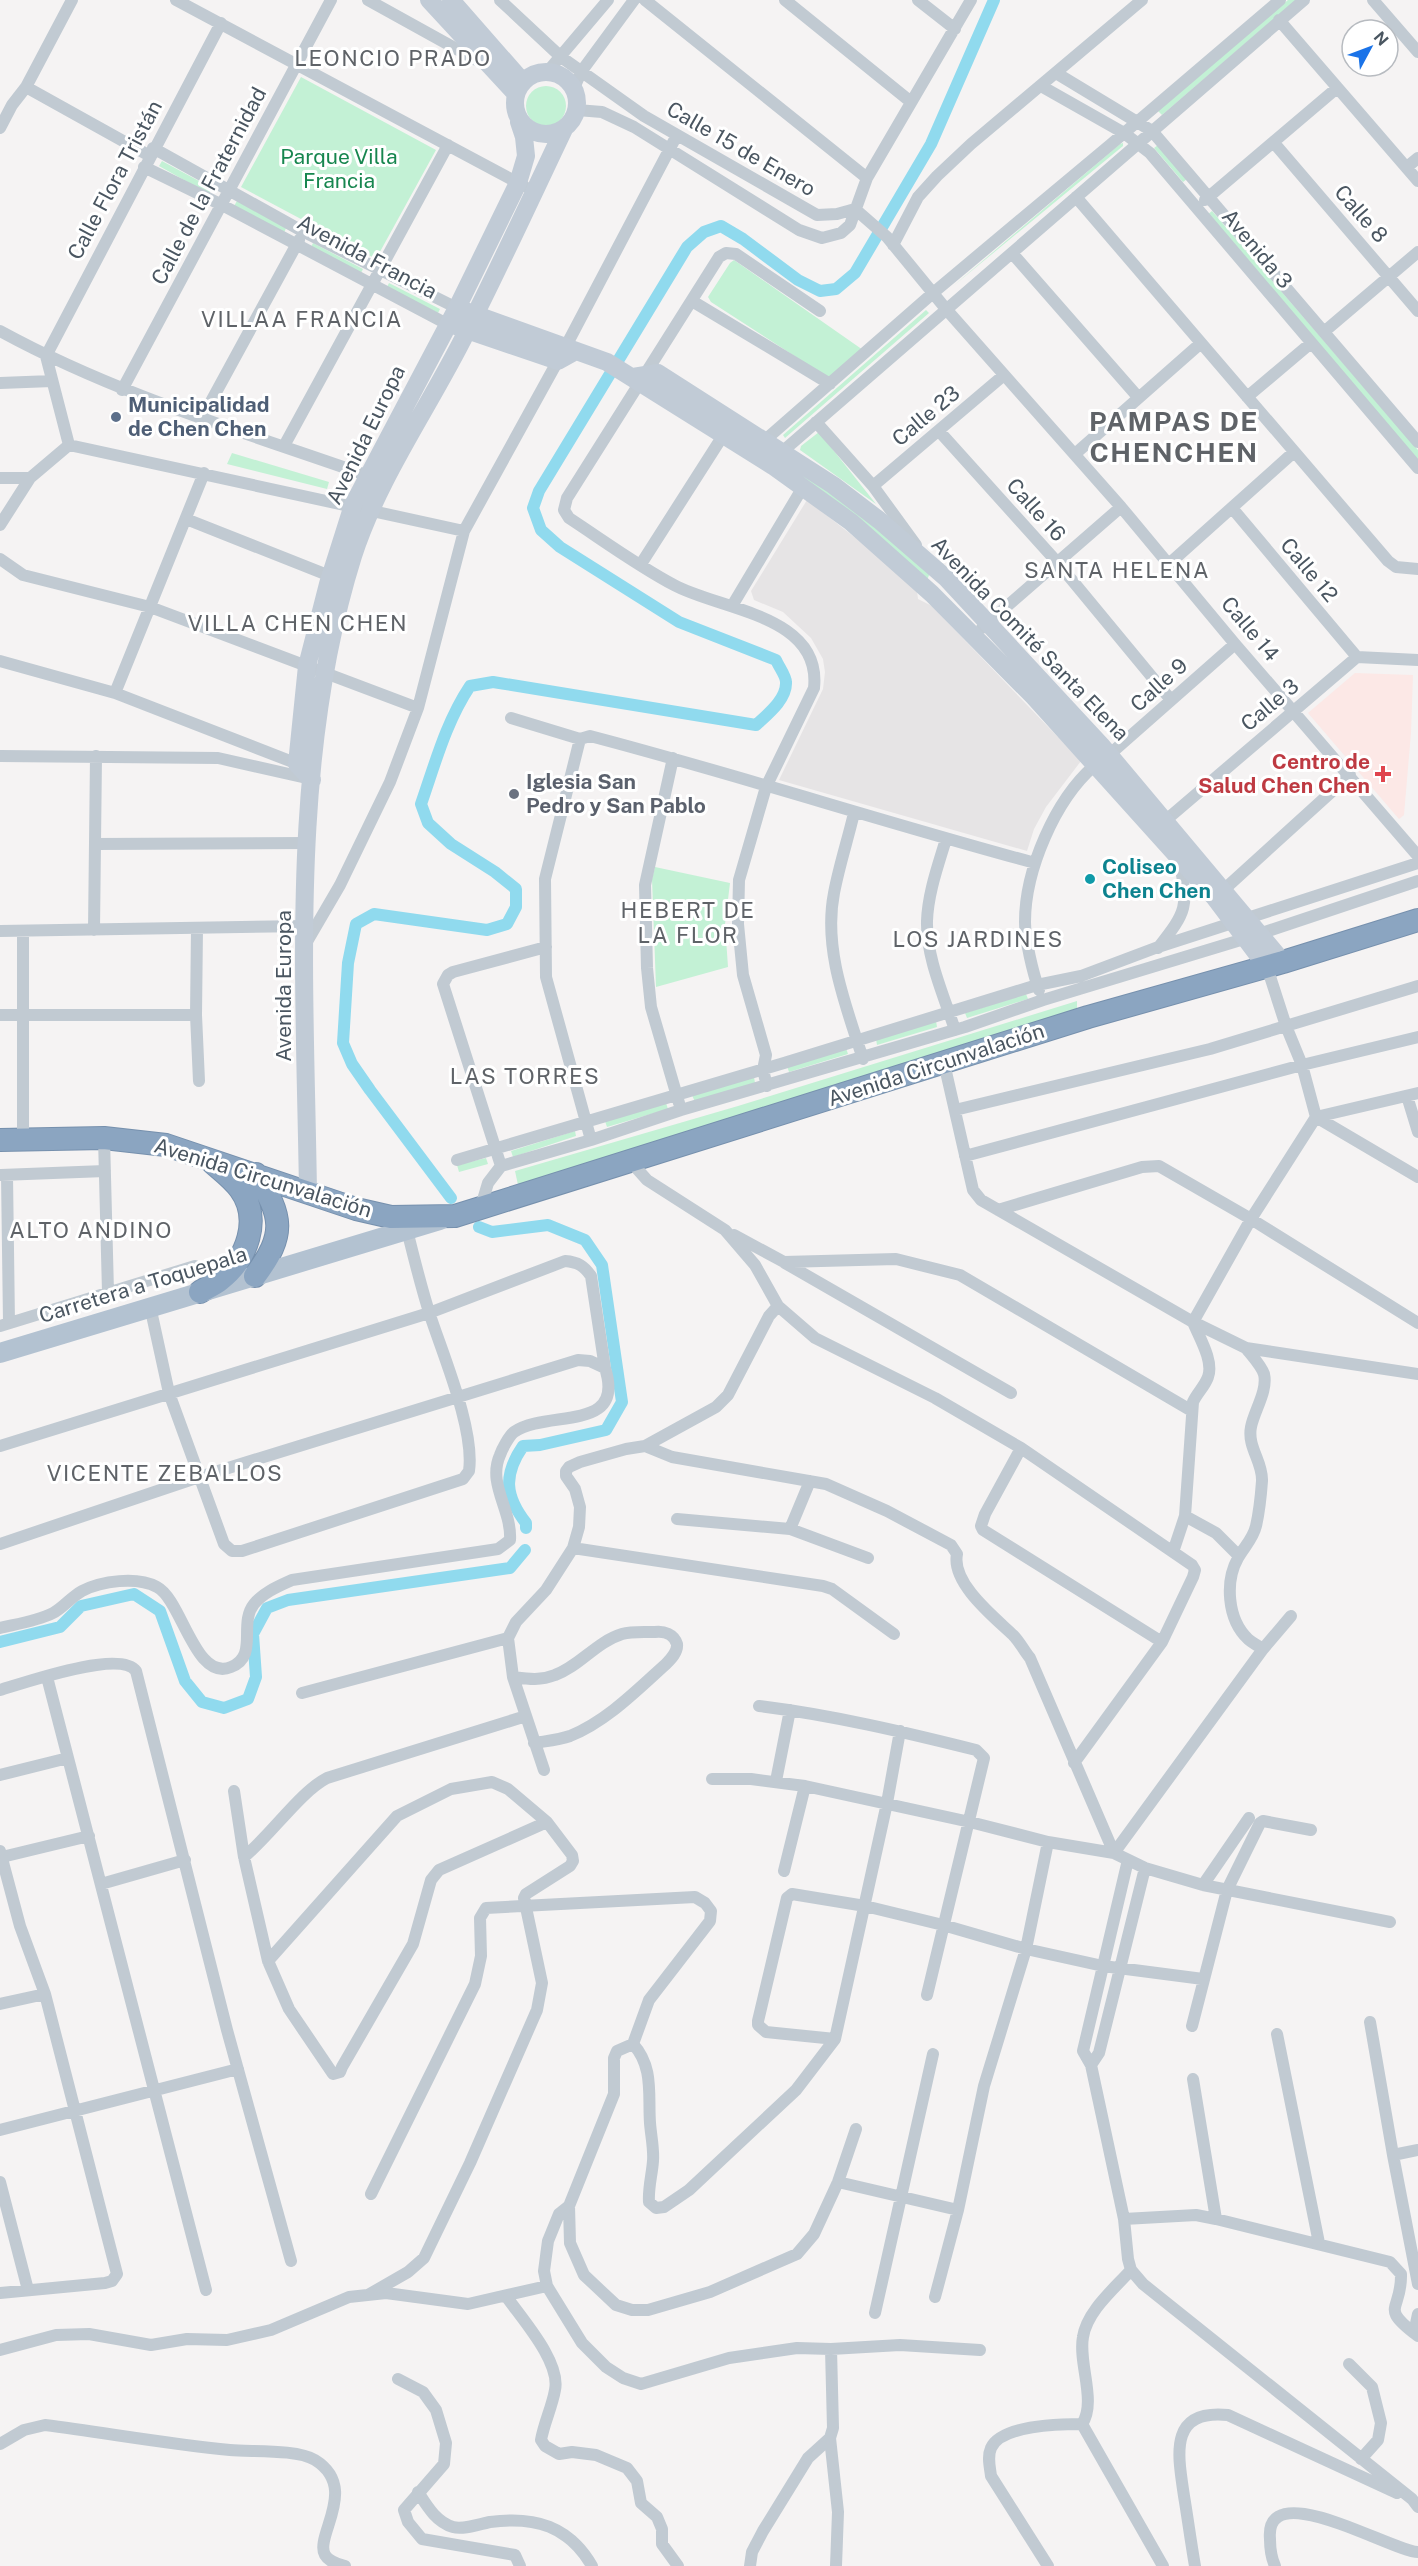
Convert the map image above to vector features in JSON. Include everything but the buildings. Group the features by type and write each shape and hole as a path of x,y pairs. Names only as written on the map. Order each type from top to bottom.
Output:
{"highway":[{"name":"Avenida Circunvalación","path":"0,1140 104,1138 166,1145 208,1157 356,1209 391,1217 455,1216 1089,1017 1275,965 1418,920"},
{"path":"200,1292 220,1280 238,1261 247,1247 251,1231 249,1208 241,1189 208,1157"},
{"path":"255,1276 269,1257 277,1238 278,1217 272,1199 256,1174"}],"main road":[{"path":"429,0 492,69 519,87"},
{"path":"451,0 519,87 519,122 534,133 550,135 564,129 577,110 578,80 548,71 529,75 519,87"},
{"name":"Avenida Europa","path":"307,771 325,673 353,558 369,476 457,308 518,183 526,156 524,137 519,122"},
{"name":"Avenida Europa","path":"308,1192 305,945 308,843 307,666 330,576 362,507 471,322 564,129"},
{"name":"Avenida Francia","path":"457,308 471,322"},
{"name":"Avenida Francia","path":"447,324 471,322 566,353 607,362 635,376"},
{"name":"Avenida Comité Santa Elena","path":"635,376 658,373 760,448 833,485 946,578 1109,755 1160,825 1220,893 1275,965"},
{"path":"635,376 724,434 760,448"},
{"path":"778,458 803,488 851,522 932,594 1034,697 1094,766 1160,825 1178,856 1220,893"},
{"name":"Avenida Circunvalación","path":"301,1263 455,1216"},
{"name":"Carretera a Toquepala","path":"0,1353 150,1306 301,1263"}],"street":[{"path":"0,128 12,105 26,87 72,0"},
{"path":"176,0 534,192"},
{"name":"Calle de la Fraternidad","path":"122,390 330,0"},
{"path":"368,0 492,69"},
{"name":"Calle 15 de Enero","path":"500,0 561,57 578,80 817,215 837,214 855,209"},
{"path":"548,71 608,0"},
{"path":"578,80 634,0"},
{"path":"645,0 867,178"},
{"path":"785,0 911,102"},
{"path":"918,0 955,30"},
{"path":"855,209 867,178 971,0"},
{"path":"890,241 918,197 970,144 1142,0"},
{"path":"760,448 933,293 1280,0"},
{"path":"778,458 816,422 1304,0"},
{"path":"1372,0 1418,52"},
{"path":"1279,20 1418,181"},
{"name":"Calle Flora Tristán","path":"46,356 221,23"},
{"name":"Avenida 3","path":"1056,73 1139,121 1152,131 1210,196 1418,442"},
{"name":"Avenida 3","path":"1041,86 1139,143 1418,468"},
{"path":"26,87 149,157"},
{"path":"1196,208 1337,88"},
{"name":"Calle 15 de Enero","path":"577,110 602,112 634,127 799,230 822,238 841,233 850,225 855,209"},
{"path":"305,945 340,885 390,782 418,708 464,531 566,353 677,135"},
{"name":"Calle 8","path":"1274,143 1418,311"},
{"path":"284,446 447,145"},
{"name":"Avenida Francia","path":"149,157 229,190 304,232 457,308"},
{"name":"Avenida Francia","path":"149,157 222,205 447,324"},
{"path":"1407,167 1418,158"},
{"path":"1076,197 1388,561 1396,567 1418,568"},
{"name":"Calle 14","path":"855,209 873,223 890,241 946,309 1170,563 1235,644 1418,856"},
{"path":"202,418 304,232"},
{"path":"1325,331 1418,252"},
{"path":"767,1086 762,1070 766,1055 742,975 738,924 739,880 766,788 814,688 816,673 811,656 797,639 769,619 675,586 569,518 564,510 567,498 635,376 692,301 719,257 726,253 736,254 820,311"},
{"path":"1012,253 1138,397"},
{"path":"692,301 830,384"},
{"path":"0,331 46,356 122,390 369,476"},
{"path":"1075,454 1201,343"},
{"path":"1247,397 1311,343"},
{"path":"46,356 69,444"},
{"name":"Calle 23","path":"873,486 1004,375"},
{"path":"0,383 52,381"},
{"path":"816,422 873,486 926,560"},
{"name":"Calle 16","path":"939,431 1057,562 1171,700"},
{"path":"641,564 724,434"},
{"path":"69,444 464,531"},
{"path":"0,525 30,478 69,444"},
{"path":"1170,563 1294,452"},
{"path":"115,693 204,473"},
{"path":"0,478 30,478"},
{"path":"732,606 803,488"},
{"path":"973,635 1121,507"},
{"name":"Calle 12","path":"1232,508 1357,657"},
{"path":"186,519 330,576"},
{"path":"0,559 2,563 23,575 150,607 418,708"},
{"path":"932,594 946,578"},
{"name":"Calle 9","path":"1109,755 1235,644"},
{"path":"1357,657 1418,660"},
{"name":"Calle 3","path":"1160,825 1357,657"},
{"path":"0,661 115,693 307,771"},
{"path":"511,718 580,739 590,736 673,758 766,788 1035,862"},
{"path":"580,739 545,879 546,977 591,1140"},
{"path":"0,756 218,758 307,771"},
{"path":"94,930 96,756"},
{"path":"673,758 645,885 646,968 651,1007 681,1110"},
{"path":"1043,1000 1037,985 1025,924 1027,894 1035,862 1061,808 1072,791 1094,766"},
{"path":"1220,893 1350,775"},
{"path":"854,813 833,894 832,937 836,970 863,1059"},
{"path":"946,839 929,899 928,945 955,1030"},
{"path":"95,844 308,843"},
{"path":"1138,972 1181,919 1185,902 1178,856"},
{"path":"457,1160 762,1070 1037,985 1081,976 1158,947 1418,863"},
{"path":"480,1210 488,1184 501,1166 591,1140 681,1110 863,1059 1043,1000 1252,937 1418,881"},
{"path":"0,931 306,926"},
{"path":"197,928 196,1015 199,1081"},
{"path":"23,931 23,1140"},
{"path":"501,1166 443,984 448,975 453,972 546,947"},
{"path":"1275,965 1286,1026 1302,1065 1316,1117 1418,1177"},
{"path":"955,1110 1210,1049 1418,986"},
{"path":"0,1015 196,1015"},
{"path":"965,1156 1302,1065 1418,1037"},
{"path":"766,1055 778,1065 783,1082"},
{"path":"944,1063 973,1190 981,1200 1192,1322 1246,1348 1418,1374"},
{"path":"1192,1322 1251,1219 1316,1117 1413,1094 1418,1132"},
{"path":"104,1138 108,1292"},
{"path":"631,1162 647,1180 725,1230 1011,1394"},
{"path":"998,1210 1154,1165 1251,1219 1418,1323"},
{"path":"105,1171 3,1175 4,1325 195,1266"},
{"path":"150,1306 169,1393 224,1544 232,1551 242,1551 463,1479 468,1474 470,1466 458,1398 429,1313 407,1230"},
{"path":"725,1230 755,1265 778,1306 815,1338 935,1398 1021,1448 1192,1565 1194,1574 1162,1642 1074,1763"},
{"path":"784,1263 896,1259 960,1275 1192,1411"},
{"path":"0,1446 429,1313 565,1261 572,1261 586,1268 591,1276 605,1368 610,1383 608,1399 594,1412 581,1416 544,1420 513,1432 499,1456 495,1475 511,1524 510,1540 498,1549 292,1580 268,1592 253,1605 246,1625 247,1653 242,1662 228,1669 213,1666 199,1654 170,1597 158,1587 143,1582 105,1583 82,1591 53,1613 0,1628"},
{"path":"544,1770 513,1677 508,1638 516,1622 546,1590 573,1548 579,1527 580,1507 575,1489 566,1476 566,1471 580,1462 645,1446 716,1407 728,1395 770,1316 778,1306"},
{"path":"1173,1552 1185,1516 1193,1402 1197,1392 1208,1379 1210,1368 1192,1322"},
{"path":"1246,1348 1264,1374 1264,1386 1251,1428 1250,1442 1262,1479 1256,1526 1249,1544 1239,1556 1231,1574 1231,1604 1238,1624 1248,1639 1263,1649"},
{"path":"0,1544 199,1477 578,1359 590,1361 605,1368"},
{"path":"645,1446 672,1456 826,1484 887,1511 951,1545 957,1554 955,1563 959,1575 990,1616 1015,1637 1029,1658 1114,1853"},
{"path":"1021,1448 982,1521 982,1530 1162,1642"},
{"path":"790,1529 810,1481"},
{"path":"1185,1516 1216,1533 1239,1556"},
{"path":"676,1519 790,1529 868,1558"},
{"path":"573,1548 823,1586 832,1589 894,1634"},
{"path":"1114,1853 1263,1649 1291,1616"},
{"path":"513,1677 533,1680 554,1676 572,1666 602,1643 623,1633 662,1631 673,1636 676,1642 677,1648 674,1656 666,1664 588,1728 568,1737 534,1743"},
{"path":"302,1694 508,1638"},
{"path":"0,1690 77,1668 120,1662 130,1665 136,1671 238,2069 291,2261"},
{"path":"47,1677 207,2290"},
{"path":"759,1706 900,1731 976,1750 982,1754 984,1758 970,1822 927,1995"},
{"path":"776,1781 790,1710"},
{"path":"244,1857 264,1841 313,1787 327,1778 526,1716"},
{"path":"633,2044 644,2060 651,2086 650,2121 653,2159 649,2202 656,2208 664,2207 688,2190 787,2098 835,2039 887,1803 900,1731"},
{"path":"0,1775 68,1758"},
{"path":"712,1779 776,1781 887,1803 1048,1842 1114,1853 1145,1868 1203,1885 1390,1922"},
{"path":"268,1961 403,1811 451,1789 492,1782 508,1789 547,1822 572,1855 573,1861 561,1873 526,1894 542,1983 537,2010 470,2163 424,2258 408,2272 368,2295"},
{"path":"784,1871 805,1786"},
{"path":"234,1791 244,1857 268,1961 289,2009 330,2072 335,2075 342,2067 413,1944 431,1880 439,1870 547,1822"},
{"path":"1203,1885 1249,1818"},
{"path":"1192,2026 1227,1890 1261,1821 1311,1830"},
{"path":"0,2293 105,2283 112,2281 117,2274 45,1994 20,1926 1,1854 89,1836"},
{"path":"936,2297 958,2210 984,2086 1026,1949 1048,1842"},
{"path":"101,1884 184,1860"},
{"path":"1128,1860 1083,2051 1091,2065 1124,2218 1131,2270 1143,2284 1415,2503"},
{"path":"1091,2065 1099,2053 1145,1868"},
{"path":"835,2039 766,2032 761,2030 758,2021 789,1896 794,1893 865,1906 1026,1949 1103,1966 1203,1979"},
{"path":"371,2194 475,1984 482,1956 480,1914 483,1910 491,1907 695,1897 705,1903 711,1911 710,1921 649,2001 633,2044"},
{"path":"0,2004 45,1994"},
{"path":"1370,2022 1418,2284"},
{"path":"1277,2034 1319,2243"},
{"path":"633,2044 624,2046 614,2058 614,2094 568,2206 570,2243 584,2275 616,2305 632,2310 648,2310 710,2292 797,2253 814,2234 838,2182 856,2129"},
{"path":"875,2313 933,2054"},
{"path":"0,2130 238,2069"},
{"path":"1193,2079 1216,2219"},
{"path":"1393,2155 1418,2150"},
{"path":"0,2182 28,2290"},
{"path":"838,2182 958,2210"},
{"path":"568,2206 559,2214 548,2241 544,2271 547,2286 582,2343 606,2367 622,2378 641,2384 729,2358 797,2348 831,2349 900,2345 980,2350"},
{"path":"1124,2218 1196,2215 1319,2243 1395,2266 1401,2279 1395,2316 1400,2323 1416,2334 1418,2314"},
{"path":"1082,2424 1088,2408 1082,2356 1083,2336 1091,2316 1131,2270"},
{"path":"0,2350 56,2335 89,2334 151,2345 187,2339 227,2340 270,2330 349,2297 386,2293 468,2304 547,2286"},
{"path":"506,2296 545,2353 555,2374 555,2390 545,2419 541,2440 545,2446 559,2454 572,2452 596,2455 627,2468 637,2481 642,2503 657,2517 662,2529 662,2544 678,2566"},
{"path":"831,2349 833,2428 830,2438 838,2512 836,2566"},
{"path":"1349,2364 1372,2387 1381,2423 1378,2440 1361,2459"},
{"path":"398,2379 423,2392 436,2410 446,2444 444,2464 404,2510 408,2522 422,2539 515,2555 520,2566"},
{"path":"1195,2566 1178,2455 1187,2426 1196,2418 1212,2413 1228,2415 1270,2436 1341,2465 1415,2503"},
{"path":"1048,2566 991,2476 989,2460 992,2447 1002,2436 1016,2430 1082,2424"},
{"path":"1082,2424 1163,2566"},
{"path":"0,2444 24,2430 45,2425 232,2450 276,2451 314,2459 330,2474 336,2499 323,2547 325,2555 331,2562 345,2566"},
{"path":"750,2566 752,2552 768,2522 808,2458 830,2438"},
{"path":"418,2493 433,2515 455,2528 498,2521 537,2522 564,2532 584,2552 592,2566"},
{"path":"1275,2566 1271,2556 1269,2528 1274,2518 1285,2512 1298,2513 1356,2529 1418,2552"}],"shaded area":[{"path":"807,500 880,557 917,591 918,599 932,606 1081,761 1046,807 1034,829 1027,851 779,780 823,689 825,672 823,659 811,638 783,612 754,600 751,591"},
{"name":"Centro de Salud Chen Chen","path":"1355,673 1413,675 1404,815 1399,819 1308,713"}],"green space":[{"path":"1288,0 1296,0 1162,115 1158,111"},
{"name":"Parque Villa Francia","path":"301,77 436,150 376,259 241,187"},
{"path":"546,86 554,87 560,92 565,98 565,114 560,120 554,125 546,126 538,125 532,120 527,114 526,106 527,98 532,92 538,87"},
{"path":"1123,143 1123,146 952,287 1120,144"},
{"path":"1158,145 1187,179 1183,182 1154,148"},
{"path":"162,161 212,188 209,194 159,166"},
{"path":"237,201 286,228 284,233 234,206"},
{"path":"1212,211 1418,450 1418,460 1207,215"},
{"path":"313,243 363,269 361,273 311,247"},
{"path":"734,260 863,350 830,379 711,302 708,297"},
{"path":"389,283 440,309 438,313 387,287"},
{"path":"926,310 929,313 785,438 783,435"},
{"path":"819,432 876,504 800,450 801,446"},
{"path":"232,453 329,482 327,489 227,464"},
{"path":"790,464 854,509 930,573 927,580 785,469"},
{"path":"655,867 730,883 725,924 728,967 656,987 652,879"},
{"path":"1026,994 1028,999 967,1018 965,1013"},
{"path":"1077,1001 1077,1016 518,1185 515,1171 738,1106"},
{"path":"936,1021 937,1027 877,1045 876,1039"},
{"path":"846,1048 848,1054 789,1072 787,1066"},
{"path":"754,1077 755,1083 695,1102 692,1095"},
{"path":"666,1103 668,1109 607,1127 605,1121"},
{"path":"575,1131 576,1136 513,1157 511,1151"},
{"path":"486,1158 488,1164 459,1172 457,1165"}],"waterway":[{"path":"451,1198 370,1090 352,1064 343,1043 348,963 356,924 374,914 487,930 507,924 516,907 516,889 495,872 451,844 428,823 421,804 454,714 470,686 493,682 756,725 776,706 783,694 786,682 776,660 679,622 560,547 541,530 533,508 539,491 687,247 704,232 721,226 743,239 798,280 820,291 836,289 855,273 931,144 994,0"},
{"path":"479,1227 492,1232 548,1225 585,1240 602,1265 622,1402 606,1430 540,1445 523,1446 512,1466 509,1485 514,1504 526,1523 526,1528"},
{"path":"0,1642 60,1627 81,1606 134,1594 160,1611 185,1681 202,1702 224,1708 248,1699 256,1677 253,1634 267,1608 288,1600 510,1568 525,1550"}],"place":[{"name":"Municipalidad de Chen Chen","path":"116,417"},
{"name":"Centro de Salud Chen Chen","path":"1383,774"},
{"name":"Iglesia San Pedro y San Pablo","path":"514,794"},
{"name":"Coliseo Chen Chen","path":"1090,879"}],"district":[{"name":"LEONCIO PRADO","path":"393,58"},
{"name":"VILLAA FRANCIA","path":"302,319"},
{"name":"PAMPAS DE CHENCHEN","path":"1174,438"},
{"name":"SANTA HELENA","path":"1117,570"},
{"name":"VILLA CHEN CHEN","path":"298,623"},
{"name":"HEBERT DE LA FLOR","path":"688,922"},
{"name":"LOS JARDINES","path":"978,939"},
{"name":"LAS TORRES","path":"525,1076"},
{"name":"ALTO ANDINO","path":"91,1230"},
{"name":"VICENTE ZEBALLOS","path":"165,1473"}]}
